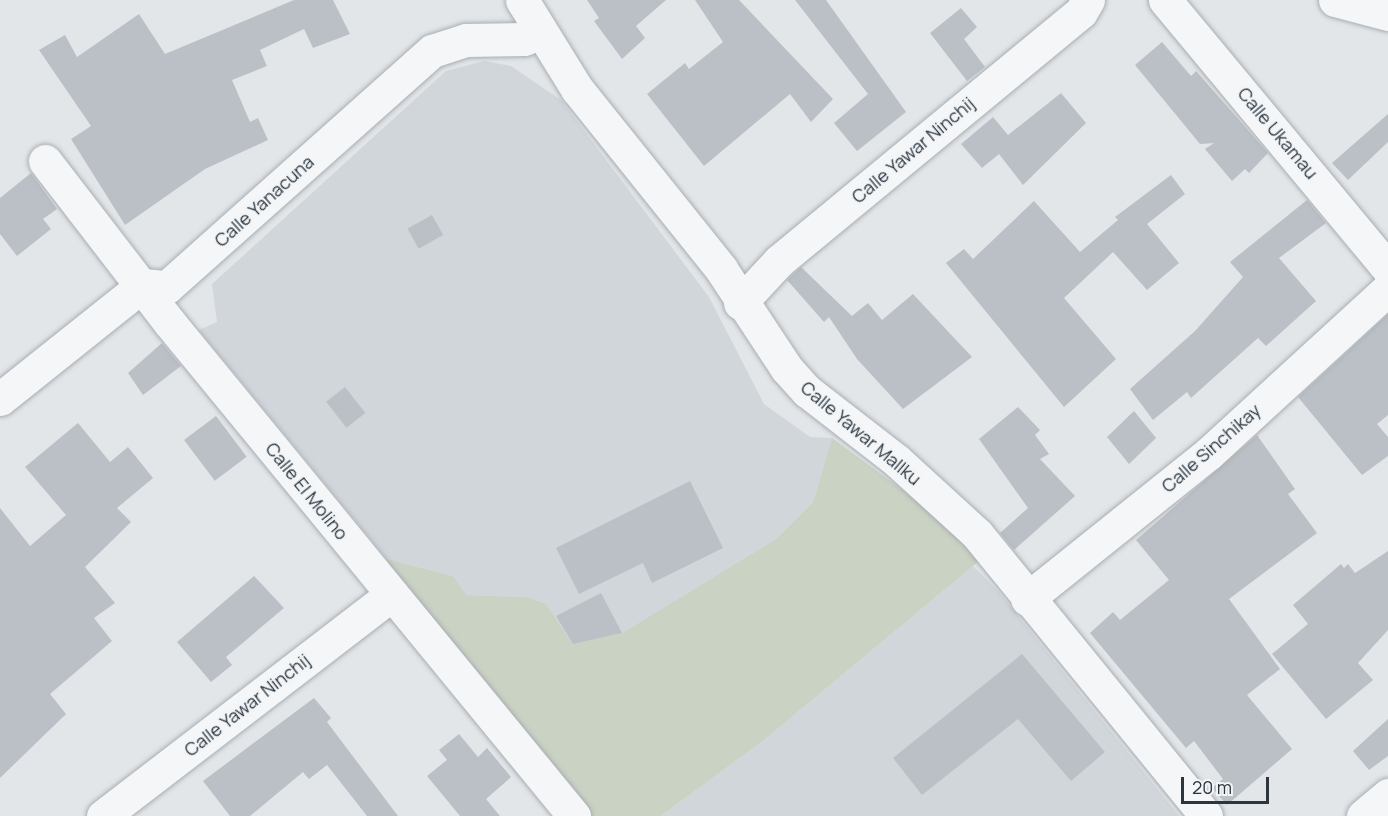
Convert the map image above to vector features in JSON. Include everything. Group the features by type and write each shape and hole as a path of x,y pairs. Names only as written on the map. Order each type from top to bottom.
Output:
{"street":[{"name":"Calle Yawar Mallku","path":"522,0 540,33 577,89 722,269 740,303 807,391 896,460 977,534 1027,599 1206,816"},
{"name":"Calle Yawar Ninchij","path":"740,303 778,261 1081,12 1088,0"},
{"name":"Calle Ukamau","path":"1165,0 1388,269"},
{"path":"1335,0 1388,14"},
{"name":"Calle Yanacuna","path":"143,285 167,287 432,51 466,40 524,39 540,33"},
{"name":"Calle El Molino","path":"45,161 392,594 574,816"},
{"path":"0,399 143,285"},
{"name":"Calle Sinchikay","path":"1027,599 1208,454 1388,290"},
{"name":"Calle Yawar Ninchij","path":"103,816 392,594"},
{"path":"1363,816 1388,795"}],"shaded area":[{"path":"484,61 511,66 561,100 709,297 764,404 810,437 832,438 813,502 776,539 622,633 573,644 546,604 528,597 465,595 453,576 387,559 199,330 217,322 212,284 446,71"},
{"path":"832,438 927,508 979,561 764,740 661,816 591,816 432,619 378,564 387,559 453,576 466,595 528,597 546,604 573,644 622,633 776,539 813,502"},
{"path":"973,566 998,591 1179,816 661,816 764,740"}],"building":[{"path":"294,0 333,0 350,34 313,48 304,29 260,50 267,66 232,80 250,122 258,118 268,140 205,169 125,225 71,139 91,126 39,50 65,35 77,57 139,14 165,54"},
{"path":"587,0 666,0 636,26 645,38 622,59 594,21 599,18"},
{"path":"695,0 739,0 833,99 811,122 790,94 704,166 647,94 685,63 689,69 723,42"},
{"path":"795,0 826,0 906,112 857,151 834,123 868,94"},
{"path":"961,8 977,27 964,39 985,67 967,81 930,33"},
{"path":"1162,42 1191,76 1196,71 1268,153 1249,173 1245,169 1232,181 1205,149 1214,143 1200,144 1135,65"},
{"path":"1061,93 1086,123 1023,185 999,154 982,168 961,144 993,117 1008,135"},
{"path":"1388,114 1388,142 1348,180 1332,163"},
{"path":"31,173 57,209 43,219 51,229 17,256 0,234 0,198"},
{"path":"1171,175 1185,194 1147,224 1179,263 1147,290 1113,252 1064,298 1116,359 1064,407 946,263 964,249 973,259 1034,201 1080,252 1118,220 1115,217"},
{"path":"1307,200 1326,223 1279,258 1316,301 1266,346 1258,338 1191,398 1187,392 1153,420 1130,389 1195,331 1243,277 1230,262"},
{"path":"432,215 443,235 419,249 408,229"},
{"path":"801,267 852,316 868,303 882,320 913,294 972,357 903,409 857,359 829,317 824,322 787,280"},
{"path":"1388,314 1388,415 1377,424 1388,437 1388,456 1362,475 1298,397"},
{"path":"162,343 181,366 143,395 128,373"},
{"path":"345,387 365,413 346,428 326,402"},
{"path":"1018,407 1040,430 1035,435 1049,454 1040,459 1075,496 1014,550 1000,533 1028,508 979,439"},
{"path":"1134,411 1156,438 1129,464 1107,437"},
{"path":"216,416 247,457 215,481 184,440"},
{"path":"78,423 110,462 128,447 153,478 117,508 131,522 85,567 115,603 94,618 112,641 50,694 66,714 0,778 0,508 30,546 66,515 25,467"},
{"path":"1257,435 1295,489 1288,494 1317,533 1229,599 1280,669 1247,695 1292,749 1227,805 1212,788 1223,779 1194,741 1186,748 1090,633 1113,612 1120,620 1169,580 1136,540"},
{"path":"690,481 723,548 652,583 643,563 579,594 556,548"},
{"path":"1388,551 1388,630 1358,663 1373,680 1326,719 1272,654 1308,624 1293,605 1341,564 1344,568 1348,564 1355,573"},
{"path":"254,576 284,608 226,657 232,665 211,682 177,642"},
{"path":"601,593 622,633 573,644 556,616"},
{"path":"1022,654 1105,752 1071,781 1018,719 922,795 893,758"},
{"path":"314,698 331,718 327,722 398,816 367,816 327,765 309,779 303,772 250,816 230,816 203,781"},
{"path":"1388,719 1388,756 1369,770 1353,751"},
{"path":"459,734 478,757 487,748 511,777 486,799 500,816 460,816 427,776 447,760 439,750"}]}
